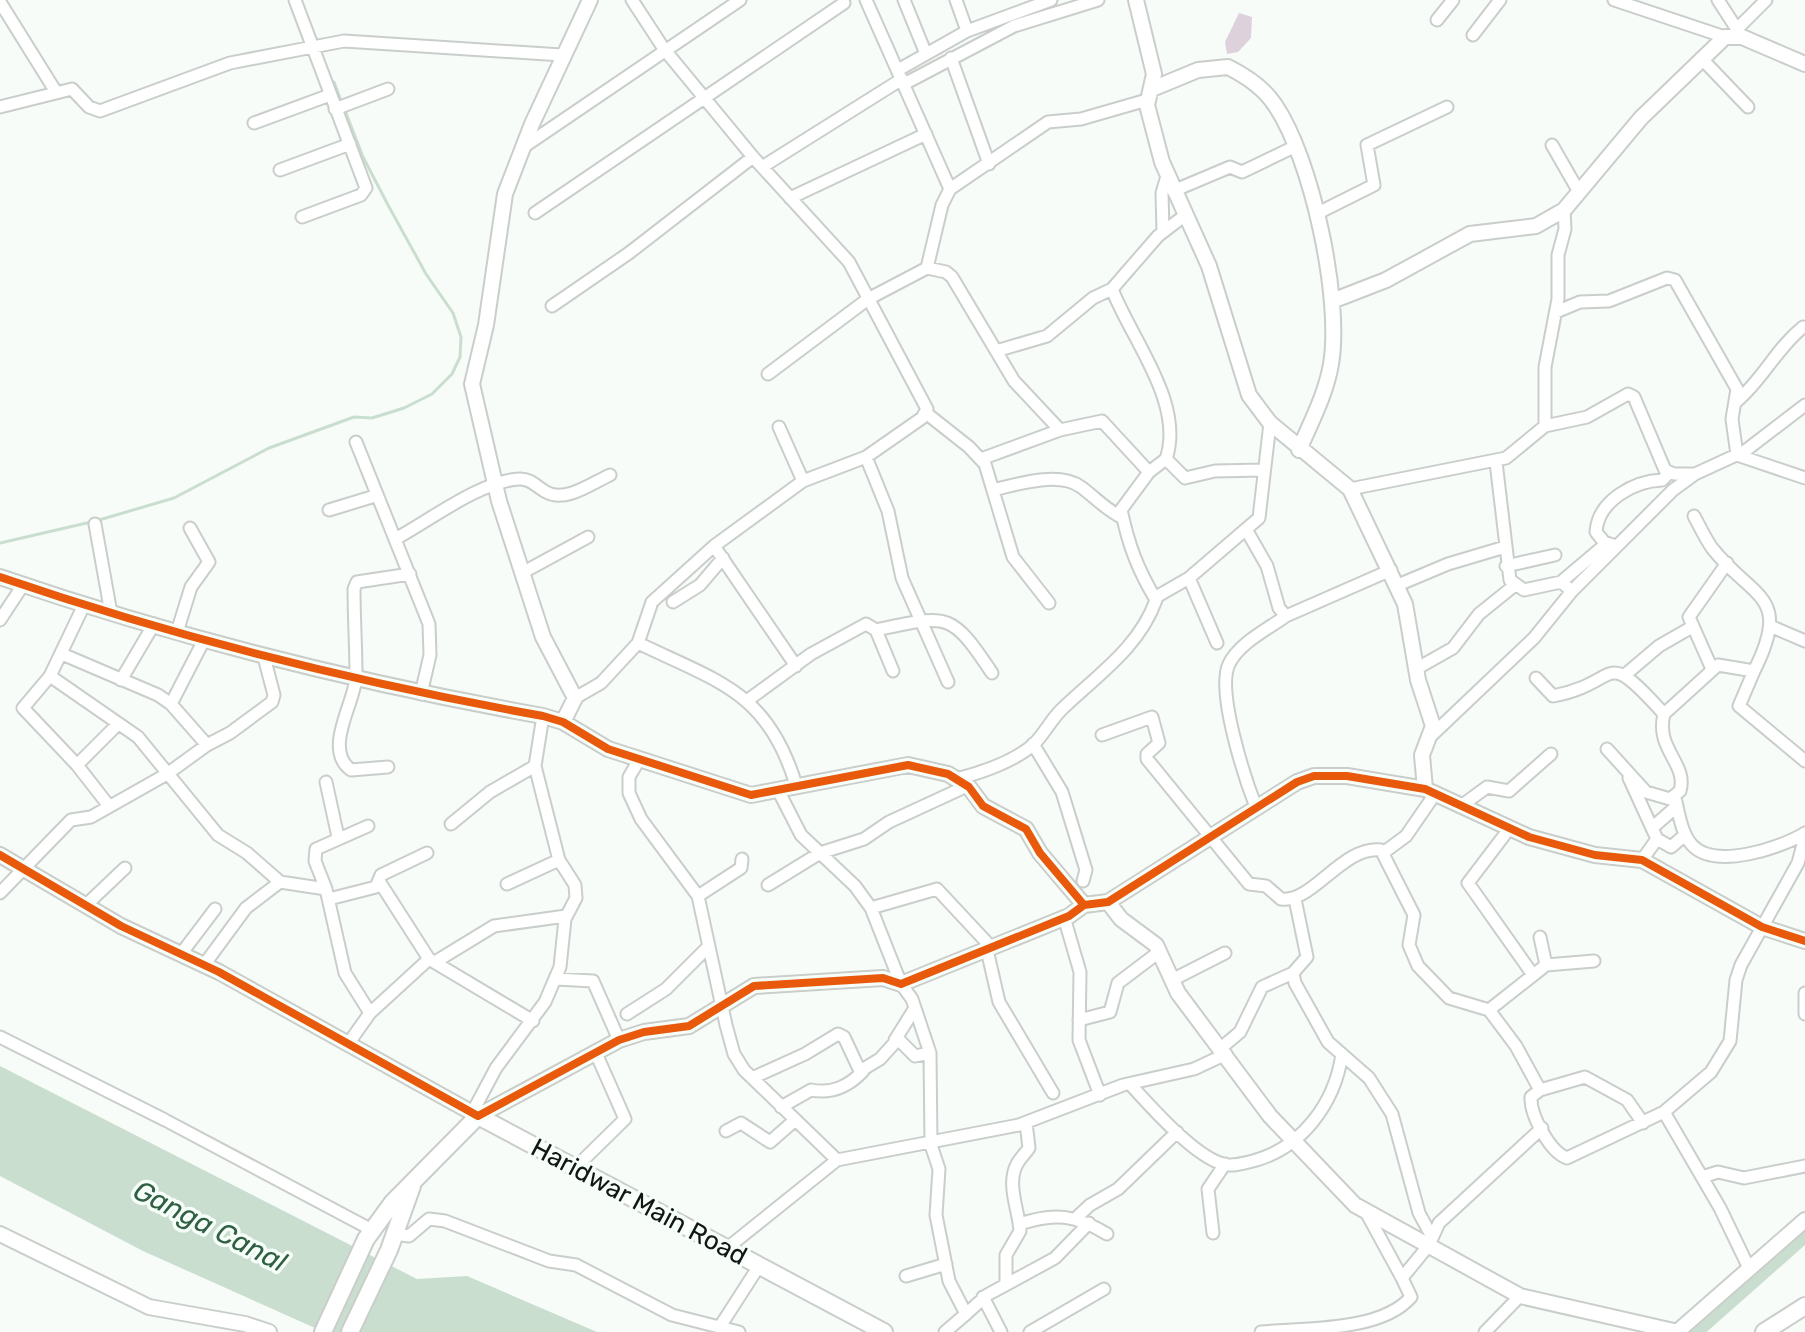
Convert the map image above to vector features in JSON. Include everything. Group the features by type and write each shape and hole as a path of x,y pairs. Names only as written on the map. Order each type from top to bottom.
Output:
{"main road":[{"name":"Haridwar Main Road","path":"475,1115 884,1332"},
{"path":"323,1332 369,1235 393,1202 475,1115"},
{"path":"350,1332 392,1242 412,1185"},
{"path":"1764,1332 1805,1306"}],"street":[{"path":"295,0 330,95 341,107 366,191 302,217"},
{"path":"575,698 543,637 522,573 473,392 473,369 486,325 502,205 522,148 562,55 590,0"},
{"path":"522,148 740,0"},
{"path":"866,0 950,189"},
{"path":"904,0 926,54"},
{"path":"956,0 967,31"},
{"path":"901,78 926,54 967,31 1051,0"},
{"path":"762,167 901,78 1028,21 1098,0"},
{"path":"1136,0 1151,56 1149,95 1167,176 1209,266 1239,372 1257,409 1270,423 1350,489 1398,585 1409,617 1416,669 1433,726 1432,735"},
{"path":"1437,20 1453,0"},
{"path":"1473,35 1500,0"},
{"path":"1614,0 1735,34 1805,64"},
{"path":"1718,0 1735,34"},
{"path":"1332,301 1386,280 1470,234 1536,226 1564,210 1641,118 1701,58 1735,34 1766,0"},
{"path":"635,1 664,49 753,157 849,262 925,401 926,413 981,459 1013,557 1049,603"},
{"path":"0,2 56,92"},
{"path":"535,213 844,3"},
{"path":"0,107 75,90 89,107 100,111 198,72 344,41 562,55"},
{"path":"951,58 989,164"},
{"path":"1701,58 1748,107"},
{"path":"927,268 942,205 950,189 1048,122 1090,117 1149,95 1198,70 1228,67 1267,94 1296,146 1316,214 1332,301 1331,366 1299,450"},
{"path":"341,107 388,89"},
{"path":"254,123 330,95"},
{"path":"1316,214 1375,184 1367,145 1447,107"},
{"path":"790,198 926,134"},
{"path":"280,170 350,144"},
{"path":"1552,145 1579,192"},
{"path":"1173,191 1230,167 1242,172 1296,146"},
{"path":"552,306 629,253 753,157"},
{"path":"1163,232 1162,193 1167,176"},
{"path":"1545,426 1545,367 1556,312 1564,210"},
{"path":"996,351 1047,336 1093,298 1112,289 1163,232 1184,216"},
{"path":"768,374 868,299 927,268 946,272 952,277 1022,390 1060,430"},
{"path":"1556,312 1580,302 1609,301 1667,278 1675,280 1734,384 1737,401 1732,419 1737,455"},
{"path":"1112,289 1165,400 1169,442 1166,459 1149,472 1122,504 1138,572 1156,597"},
{"path":"1737,401 1753,387 1783,344 1803,327"},
{"path":"1350,489 1496,462 1513,455 1545,426 1587,417 1631,395 1660,462 1669,473"},
{"path":"1496,462 1506,566 1515,585 1533,590 1561,582 1611,545 1695,474 1737,455 1805,405"},
{"path":"563,722 575,698 601,683 638,643 652,602 714,546 803,481 866,457 926,413"},
{"path":"981,459 1060,430 1104,421 1149,472"},
{"path":"768,885 820,853 864,839 889,822 1033,744 1058,713 1092,685 1135,638 1156,597 1189,578 1247,531 1263,510 1262,470 1270,423"},
{"path":"779,427 803,481"},
{"path":"356,442 375,496 410,574 431,635 421,694"},
{"path":"1737,455 1805,478"},
{"path":"866,457 888,511 902,578 924,620 948,682"},
{"path":"1166,459 1185,478 1215,471 1262,470"},
{"path":"1611,545 1598,537 1596,529 1614,500 1643,480 1662,480 1669,473 1695,474"},
{"path":"395,539 496,485 527,480 545,492 563,496 610,475"},
{"path":"993,490 1063,479 1079,485 1108,512 1123,518"},
{"path":"329,510 375,496"},
{"path":"1694,516 1711,547 1766,602 1770,626 1739,706 1805,761"},
{"path":"95,524 111,613"},
{"path":"177,632 191,587 209,562 190,528"},
{"path":"1247,531 1267,566 1279,608 1286,616"},
{"path":"522,573 588,537"},
{"path":"1383,853 1406,836 1430,791 1422,755 1432,735 1534,638 1611,545"},
{"path":"714,546 796,666"},
{"path":"1398,585 1448,564 1505,547"},
{"path":"1506,566 1555,555"},
{"path":"673,602 700,585 723,558"},
{"path":"1712,669 1689,617 1693,607 1727,563"},
{"path":"1256,807 1235,740 1226,672 1240,650 1286,616 1391,570"},
{"path":"388,767 357,771 345,765 341,725 356,681 355,584 366,578 410,574"},
{"path":"0,577 111,613 356,681 543,716 563,722 608,749 751,795 908,765 962,782 983,806 1026,829 1040,853 1084,905"},
{"path":"1189,578 1217,643"},
{"path":"1561,582 1572,591"},
{"path":"0,620 23,585"},
{"path":"1416,669 1453,648 1479,614 1515,585"},
{"path":"84,605 50,676 23,708 77,765 109,806"},
{"path":"876,630 924,620 961,628 992,673"},
{"path":"121,680 154,624"},
{"path":"748,700 796,666 866,624 876,630 893,671"},
{"path":"1770,626 1805,641"},
{"path":"1626,674 1659,646 1692,627"},
{"path":"171,704 204,640"},
{"path":"638,643 748,700 766,718 785,750 796,785"},
{"path":"62,654 171,704 207,745"},
{"path":"0,893 21,867 71,820 86,819 167,774 272,702 274,695 264,657"},
{"path":"1642,860 1654,834 1676,802 1682,778 1661,734 1664,714 1712,669 1725,664 1754,671"},
{"path":"1536,678 1553,696 1612,672 1626,674 1664,714"},
{"path":"50,676 144,743 218,835 247,853 280,882 328,894 369,890 381,875 427,853"},
{"path":"475,1115 496,1068 533,1021 556,979 564,952 566,916 574,905 577,890 559,860 535,766 543,716"},
{"path":"1102,735 1152,717 1159,743 1147,754 1147,759 1249,884 1266,886 1281,899 1295,899 1347,860 1375,850 1383,853 1414,915 1409,945 1418,966 1449,998 1489,1010 1516,1046 1540,1090"},
{"path":"77,765 118,724"},
{"path":"1033,744 1062,792 1086,870 1083,881"},
{"path":"1607,749 1626,769 1638,790 1654,834 1671,847 1685,835"},
{"path":"1461,806 1487,787 1509,791 1551,754"},
{"path":"639,760 628,785 633,804 698,896 707,948 734,1054 752,1078 837,1160"},
{"path":"451,824 490,792 535,766"},
{"path":"475,1115 619,1040 644,1032 689,1026 721,1003 754,986 883,978 901,984 990,949 1084,905 1108,902 1256,807 1297,782 1314,776 1347,776 1430,791 1509,829 1571,850 1642,860 1762,927 1805,941"},
{"path":"326,782 338,837"},
{"path":"778,790 801,835 855,886 871,908 901,984 915,1008 930,1053 931,1145 939,1169 935,1207 949,1281 966,1314"},
{"path":"1638,790 1676,802"},
{"path":"1643,1123 1627,1100 1585,1077 1540,1090 1533,1095 1531,1103 1554,1150 1567,1158 1643,1123 1664,1112 1711,1072 1726,1051 1734,1026 1736,980 1762,927 1801,866 1805,835 1752,852 1720,858 1698,851 1685,835 1676,802"},
{"path":"368,826 318,846 315,853 328,894 345,973 370,1013"},
{"path":"1509,829 1468,883 1533,975"},
{"path":"0,855 86,905 204,965 475,1115"},
{"path":"698,896 741,868 742,859"},
{"path":"507,884 559,860"},
{"path":"86,905 125,868"},
{"path":"379,881 432,960 533,1021"},
{"path":"204,965 246,908 280,882"},
{"path":"871,908 937,889 990,949 999,1002 1053,1093"},
{"path":"726,1249 837,1160 931,1145 1026,1123 1130,1084 1194,1069 1223,1051 1240,1032 1262,987 1293,973 1307,957 1295,899"},
{"path":"1108,902 1121,919 1156,945 1172,980 1270,1116 1334,1186 1366,1212 1430,1241 1520,1296 1677,1332 1748,1266 1805,1220"},
{"path":"181,954 215,909"},
{"path":"348,1044 370,1013 432,960 494,926 566,916"},
{"path":"1064,917 1080,972 1080,1046 1100,1095"},
{"path":"1540,937 1546,965"},
{"path":"627,1014 666,989 707,948"},
{"path":"1079,1020 1110,1012 1118,983 1159,952"},
{"path":"1172,980 1225,953"},
{"path":"1489,1010 1546,965 1594,961"},
{"path":"1293,973 1308,1011 1328,1042 1369,1078 1392,1114 1419,1213 1430,1241"},
{"path":"556,979 593,981 619,1040"},
{"path":"1805,993 1805,1014"},
{"path":"781,1107 811,1090 827,1093 843,1086 880,1059 915,1008"},
{"path":"752,1078 805,1054 838,1034 844,1037 855,1067 863,1071"},
{"path":"0,1037 165,1120 369,1235"},
{"path":"895,1040 902,1040 915,1056 930,1053"},
{"path":"575,1168 625,1119 595,1051"},
{"path":"1130,1084 1177,1132 1225,1164 1274,1155 1296,1142 1334,1091 1342,1054"},
{"path":"1664,1112 1748,1266"},
{"path":"726,1131 741,1123 770,1142 794,1121"},
{"path":"1006,1284 1006,1255 1019,1235 1020,1224 1014,1207 1014,1176 1016,1165 1029,1148 1026,1123"},
{"path":"1402,1278 1430,1241 1439,1223 1542,1128"},
{"path":"1077,1217 1090,1205 1118,1189 1177,1132"},
{"path":"1213,1233 1208,1189 1225,1164"},
{"path":"1702,1177 1718,1172 1744,1178 1805,1166"},
{"path":"1261,1332 1336,1329 1378,1318 1410,1300 1411,1294 1366,1212"},
{"path":"1020,1224 1041,1217 1077,1217 1107,1234"},
{"path":"392,1242 409,1236 429,1219 439,1219 532,1256 576,1265 672,1315 739,1332"},
{"path":"945,1332 983,1297 1055,1258 1089,1223"},
{"path":"0,1234 149,1307 269,1332"},
{"path":"906,1276 946,1264"},
{"path":"721,1325 759,1266"},
{"path":"1030,1332 1104,1289"},
{"path":"1485,1332 1520,1296"},
{"path":"983,1297 1001,1332"}],"shaded area":[{"path":"1239,13 1252,17 1251,38 1238,52 1227,54 1225,42"}],"water":[{"name":"Ganga Canal","path":"0,1066 417,1279 467,1276 597,1332 324,1332 143,1251 0,1176"}],"waterway":[{"path":"334,82 341,101"},
{"path":"99,520 174,498 269,448 354,417 372,418 404,408 432,394 452,374 460,357 461,337 453,313 426,274 388,205 363,157 344,108"},
{"path":"0,543 91,522"},
{"path":"1693,1332 1805,1233"}],"cycle path":[{"path":"0,577 134,620 269,657 405,689 543,716 563,722 608,749 751,795 908,765 948,774 969,787 983,806 1026,829 1040,853 1084,905"},
{"path":"0,855 121,926 219,972 478,1116 619,1040 644,1032 689,1026 754,986 883,978 901,984 1069,916 1084,905 1108,902 1297,782 1314,776 1347,776 1425,789 1529,837 1595,855 1642,860 1762,927 1805,941"}]}
